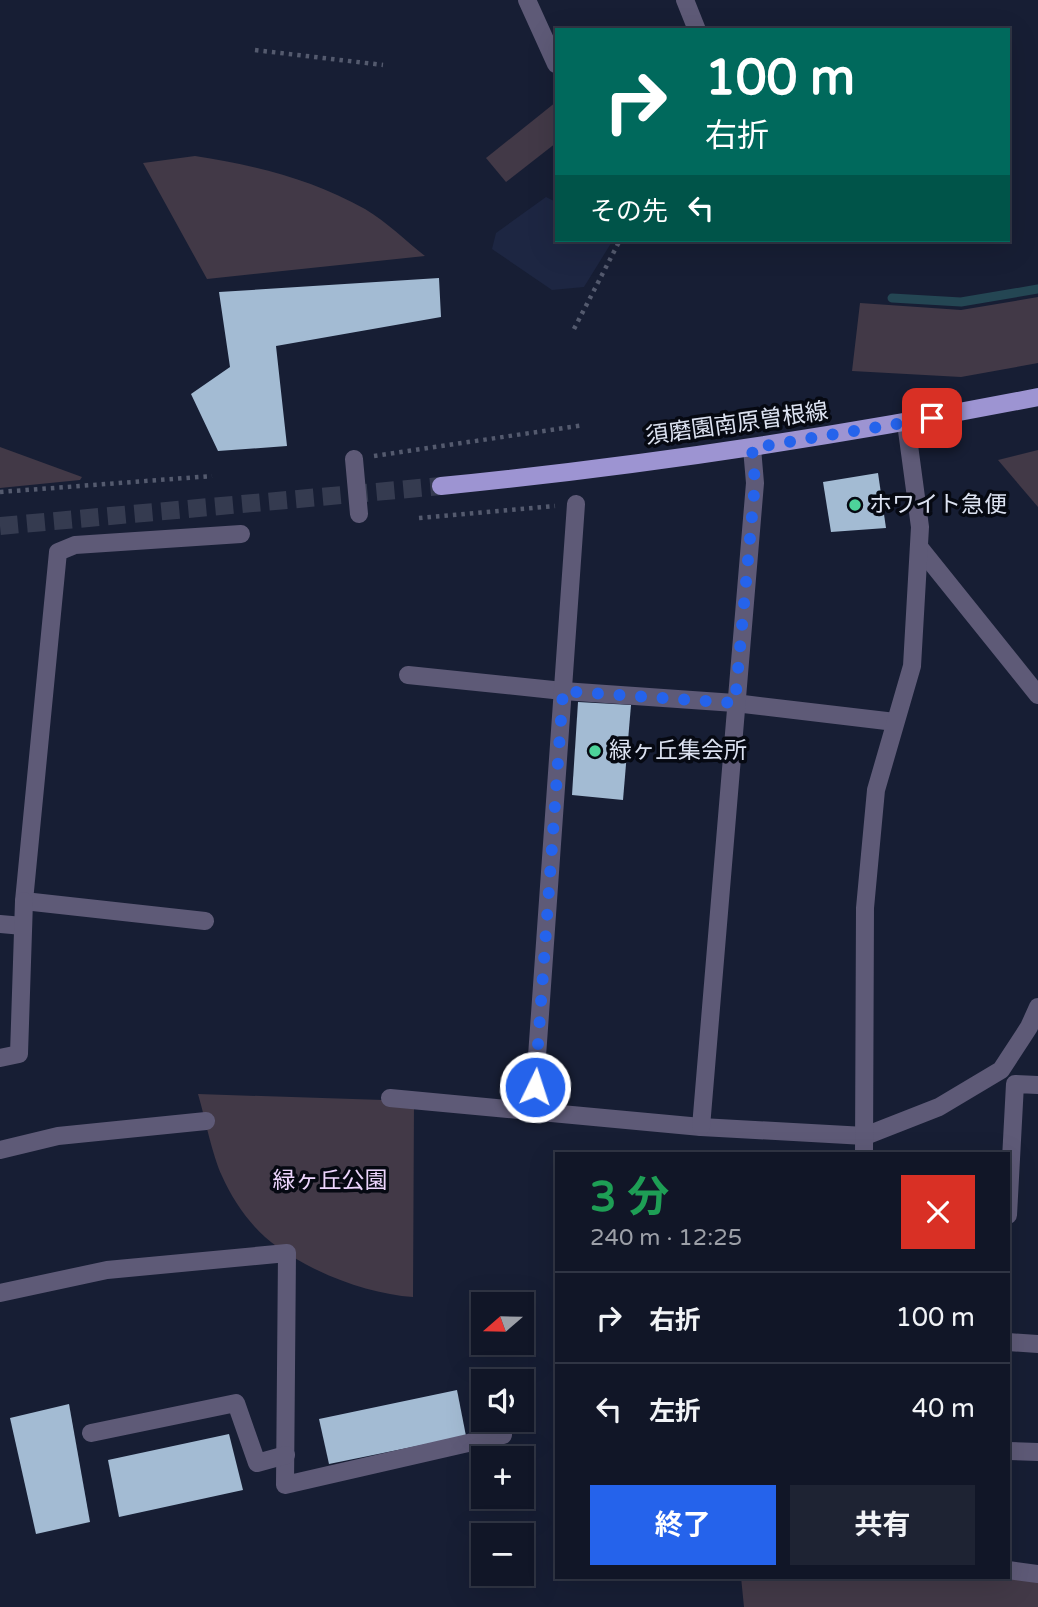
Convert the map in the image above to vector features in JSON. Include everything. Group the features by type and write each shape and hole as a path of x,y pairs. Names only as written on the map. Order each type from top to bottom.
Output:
{"main road":[{"name":"須磨園南原曽根線","path":"442,486 579,472 752,448 906,423 1038,397"}],"street":[{"path":"527,0 555,62"},
{"path":"685,0 696,28"},
{"path":"865,1145 866,908 876,790 912,666 919,547 920,527 906,423"},
{"path":"701,1127 755,483 752,448"},
{"path":"354,459 359,514"},
{"path":"533,1113 576,504"},
{"path":"0,1058 19,1054 24,901 58,552 75,545 241,534"},
{"path":"919,547 1038,695"},
{"path":"408,676 563,691 735,703 895,722"},
{"path":"24,901 205,921"},
{"path":"0,924 23,926"},
{"path":"390,1098 865,1145 939,1107 1001,1070 1029,1027 1038,1007"},
{"path":"1010,1178 1015,1084 1038,1085"},
{"path":"0,1150 58,1136 206,1121"},
{"path":"0,1293 107,1270 287,1253 285,1485 503,1435"},
{"path":"1010,1342 1038,1344"},
{"path":"91,1433 236,1403 257,1463 286,1455"},
{"path":"1010,1451 1038,1452"},
{"path":"1010,1570 1038,1574"}],"path":[{"path":"255,50 383,65"},
{"path":"574,329 619,242"},
{"path":"354,459 584,425"},
{"path":"0,492 212,476"},
{"path":"419,518 576,504"}],"shaded area":[{"path":"546,197 555,202 555,242 612,242 584,287 552,290 492,249 496,233"}],"green space":[{"path":"555,103 555,144 506,182 486,158"},
{"path":"195,156 261,169 303,181 345,198 373,214 425,256 207,279 143,163"},
{"path":"1038,297 1038,363 961,377 852,371 860,303 961,310"},
{"path":"0,447 82,477 80,480 0,488"},
{"path":"1038,450 1038,507 998,460"},
{"name":"緑ヶ丘公園","path":"198,1094 414,1101 413,1297 375,1291 335,1278 297,1259 265,1237 235,1201 218,1167"},
{"path":"1038,1574 1038,1607 744,1607 741,1579 1010,1579 1010,1577"}],"building":[{"path":"439,278 441,317 276,346 287,446 218,451 191,394 230,367 219,292"},
{"name":"ホワイト急便","path":"878,473 886,528 831,532 823,482"},
{"path":"578,702 631,705 623,800 572,795"},
{"path":"457,1390 466,1436 329,1464 319,1419"},
{"path":"69,1404 90,1522 36,1534 10,1418"},
{"path":"229,1434 243,1490 119,1517 108,1460"}],"waterway":[{"path":"892,298 961,302 1038,289"}],"tunnel":[{"path":"0,526 441,486"}],"place":[{"name":"ホワイト急便","path":"855,505"},
{"name":"緑ヶ丘集会所","path":"595,751"}],"route":[{"path":"535,1087 563,691 735,703 755,483 752,448 932,418"}]}
